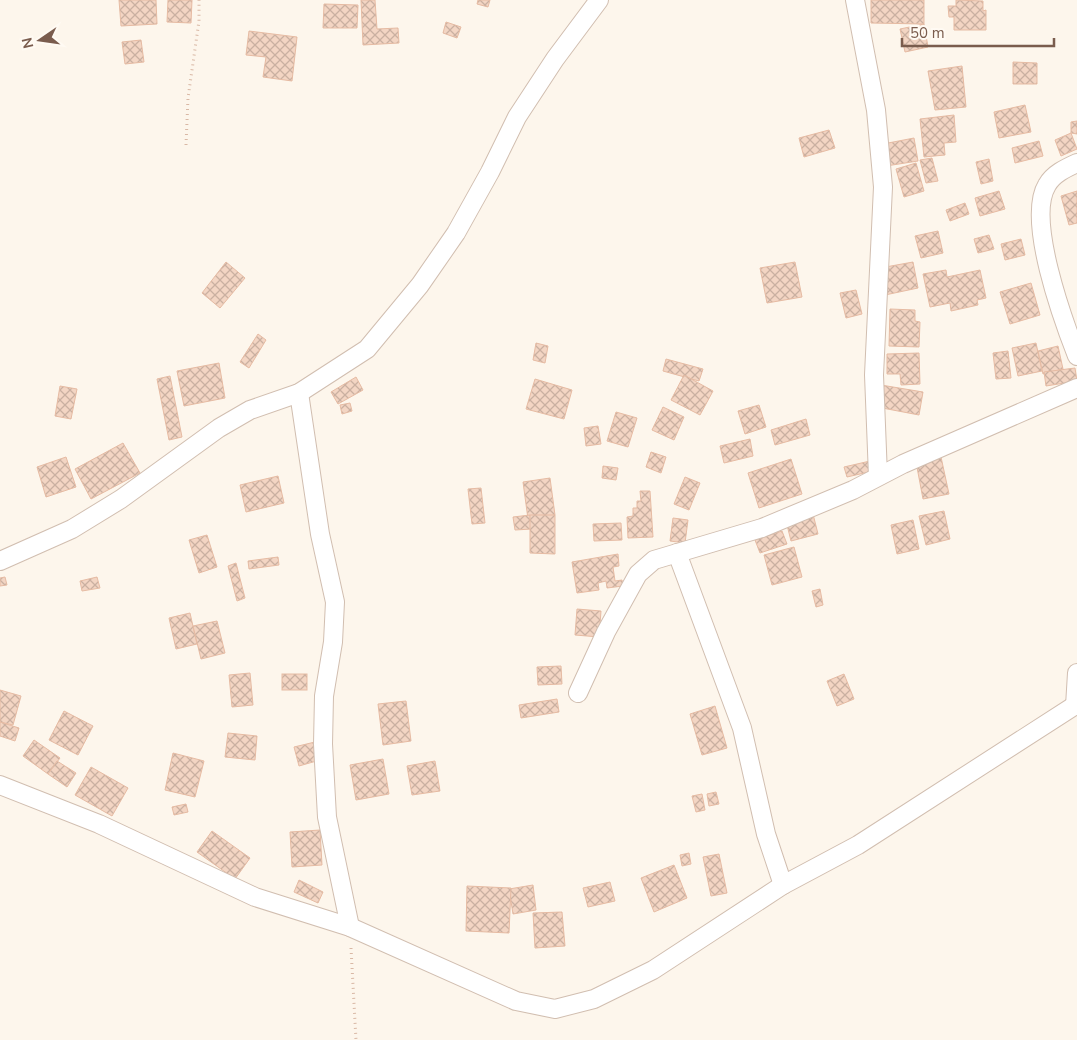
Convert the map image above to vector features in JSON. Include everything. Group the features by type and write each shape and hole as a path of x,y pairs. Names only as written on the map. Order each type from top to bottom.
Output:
{"street":[{"path":"0,561 72,529 121,499 219,428 250,410 300,393 367,349 420,285 456,233 490,172 517,117 555,59 598,0"},
{"path":"855,0 876,110 883,187 874,375 878,476"},
{"path":"1077,163 1061,171 1046,186 1041,210 1046,266 1077,356"},
{"path":"578,693 606,632 638,574 654,560 762,528 853,490 903,464 1077,388"},
{"path":"300,393 320,534 335,602 334,634 324,696 323,744 327,818 350,927"},
{"path":"677,553 742,728 766,834 783,885"},
{"path":"0,785 99,824 255,897 350,927 516,1001 555,1009 594,999 653,970 783,885 858,845 1076,705 1077,673"}],"path":[{"path":"186,145 188,98 199,21 200,0"},
{"path":"350,927 356,1040"}],"building":[{"path":"119,0 156,0 157,24 121,26"},
{"path":"168,0 192,0 191,23 167,22"},
{"path":"361,0 375,0 377,29 398,28 399,43 363,45"},
{"path":"478,0 490,0 488,7 477,4"},
{"path":"871,0 924,0 924,24 871,23"},
{"path":"956,0 983,1 983,11 986,10 986,30 954,30 954,17 949,17 948,6 956,6"},
{"path":"324,4 358,5 357,28 323,28"},
{"path":"446,22 461,27 457,38 443,33"},
{"path":"924,24 928,47 905,52 900,29"},
{"path":"249,31 297,37 292,81 263,77 266,57 246,55"},
{"path":"141,40 144,62 125,64 122,42"},
{"path":"1013,62 1037,63 1037,84 1013,84"},
{"path":"962,66 966,107 935,110 928,71"},
{"path":"1025,105 1031,132 999,138 994,112"},
{"path":"954,115 956,142 944,143 945,155 924,157 920,119"},
{"path":"1077,121 1077,134 1071,133 1071,122"},
{"path":"829,130 835,148 804,157 799,138"},
{"path":"1071,133 1077,149 1061,156 1055,140"},
{"path":"914,138 918,161 886,166 883,144"},
{"path":"1039,141 1043,156 1015,163 1012,148"},
{"path":"932,158 938,181 926,183 920,160"},
{"path":"989,159 993,181 981,184 976,162"},
{"path":"916,163 924,191 904,197 896,169"},
{"path":"999,191 1005,209 980,216 975,198"},
{"path":"1077,191 1077,223 1069,225 1061,196"},
{"path":"965,203 969,214 950,221 946,210"},
{"path":"938,231 943,253 921,258 915,236"},
{"path":"989,235 994,249 978,253 974,239"},
{"path":"1021,239 1025,255 1005,260 1001,244"},
{"path":"226,262 245,278 220,308 202,293"},
{"path":"795,262 802,297 767,303 760,268"},
{"path":"913,262 918,288 885,295 880,268"},
{"path":"946,270 947,277 980,270 986,298 977,300 978,305 951,311 950,303 930,307 923,274"},
{"path":"1031,283 1040,315 1010,324 1000,292"},
{"path":"856,290 862,314 846,318 840,293"},
{"path":"890,309 915,310 915,321 920,322 919,347 889,346"},
{"path":"258,334 266,340 249,368 240,362"},
{"path":"536,343 548,346 545,363 533,360"},
{"path":"1036,343 1042,371 1018,376 1012,348"},
{"path":"1058,346 1063,369 1043,374 1038,351"},
{"path":"1008,351 1011,378 996,379 993,353"},
{"path":"919,353 920,384 901,385 900,374 887,374 887,354"},
{"path":"666,359 703,369 699,381 663,371"},
{"path":"219,363 225,398 184,406 177,371"},
{"path":"1075,368 1077,381 1046,386 1044,372"},
{"path":"684,375 713,391 700,415 671,400"},
{"path":"170,376 182,437 169,440 157,379"},
{"path":"356,377 363,390 338,404 331,392"},
{"path":"535,379 572,390 564,419 526,409"},
{"path":"881,385 923,392 919,415 877,407"},
{"path":"60,386 77,389 71,419 55,416"},
{"path":"350,403 352,411 342,414 340,405"},
{"path":"759,405 766,427 745,434 738,411"},
{"path":"663,407 684,417 674,440 652,430"},
{"path":"616,412 637,418 628,447 607,441"},
{"path":"806,419 810,435 775,445 771,430"},
{"path":"598,426 601,444 586,446 584,428"},
{"path":"750,439 753,456 724,463 720,446"},
{"path":"123,443 140,473 91,499 75,469"},
{"path":"651,452 666,457 661,473 646,467"},
{"path":"66,457 76,487 46,497 37,467"},
{"path":"941,457 949,494 923,499 916,462"},
{"path":"791,459 802,494 759,508 748,473"},
{"path":"870,461 873,471 847,477 844,467"},
{"path":"603,466 618,468 616,480 602,478"},
{"path":"278,476 284,503 246,512 240,485"},
{"path":"685,477 700,483 689,510 674,504"},
{"path":"550,478 555,515 528,519 523,482"},
{"path":"481,488 485,523 472,524 468,489"},
{"path":"640,491 650,491 653,537 628,538 627,517 633,516 633,508 637,508 637,501 641,501"},
{"path":"944,511 950,539 926,545 919,516"},
{"path":"813,514 818,534 791,541 786,521"},
{"path":"530,515 532,529 515,530 513,517"},
{"path":"530,515 555,515 555,554 530,553"},
{"path":"673,518 688,520 685,543 670,541"},
{"path":"913,520 919,549 897,554 891,525"},
{"path":"621,523 622,540 594,541 593,524"},
{"path":"782,531 787,544 760,553 755,540"},
{"path":"207,535 217,567 199,573 189,540"},
{"path":"794,547 802,577 772,585 764,555"},
{"path":"618,554 619,566 613,567 615,581 622,580 623,586 607,588 606,581 598,583 599,590 577,593 572,562"},
{"path":"278,557 279,565 249,569 248,561"},
{"path":"236,563 245,598 237,601 228,566"},
{"path":"5,577 7,585 0,586 0,578"},
{"path":"97,577 100,588 82,591 80,581"},
{"path":"820,589 823,605 816,607 812,591"},
{"path":"577,609 601,611 599,637 575,635"},
{"path":"190,613 197,644 176,649 169,618"},
{"path":"217,621 225,653 201,659 193,626"},
{"path":"561,666 562,684 538,685 537,667"},
{"path":"250,673 253,705 232,707 229,675"},
{"path":"282,674 307,674 307,690 282,690"},
{"path":"844,674 854,699 837,706 827,681"},
{"path":"0,690 21,696 13,725 0,722"},
{"path":"557,699 559,712 521,718 519,705"},
{"path":"406,701 411,741 383,745 378,704"},
{"path":"715,706 727,748 702,755 690,714"},
{"path":"64,711 93,726 78,755 49,740"},
{"path":"0,722 19,728 15,741 0,736"},
{"path":"228,733 257,736 255,760 225,757"},
{"path":"34,740 60,758 48,774 23,756"},
{"path":"315,742 320,760 299,766 294,747"},
{"path":"173,753 204,761 195,797 165,790"},
{"path":"383,759 389,794 356,800 350,765"},
{"path":"57,761 76,773 67,787 48,774"},
{"path":"435,761 440,791 412,795 407,766"},
{"path":"91,767 128,788 112,816 75,795"},
{"path":"716,792 719,804 709,806 707,794"},
{"path":"702,794 705,810 696,812 692,796"},
{"path":"186,804 188,812 174,815 172,807"},
{"path":"320,830 322,865 292,867 290,832"},
{"path":"212,831 250,858 235,879 197,852"},
{"path":"689,853 691,864 682,866 680,855"},
{"path":"719,854 727,893 711,896 703,857"},
{"path":"674,865 687,898 654,912 641,878"},
{"path":"299,880 323,892 318,903 294,892"},
{"path":"610,882 615,901 588,907 583,888"},
{"path":"533,885 536,910 513,914 509,889"},
{"path":"467,886 511,888 509,933 466,931"},
{"path":"562,912 565,946 535,948 533,913"}]}
